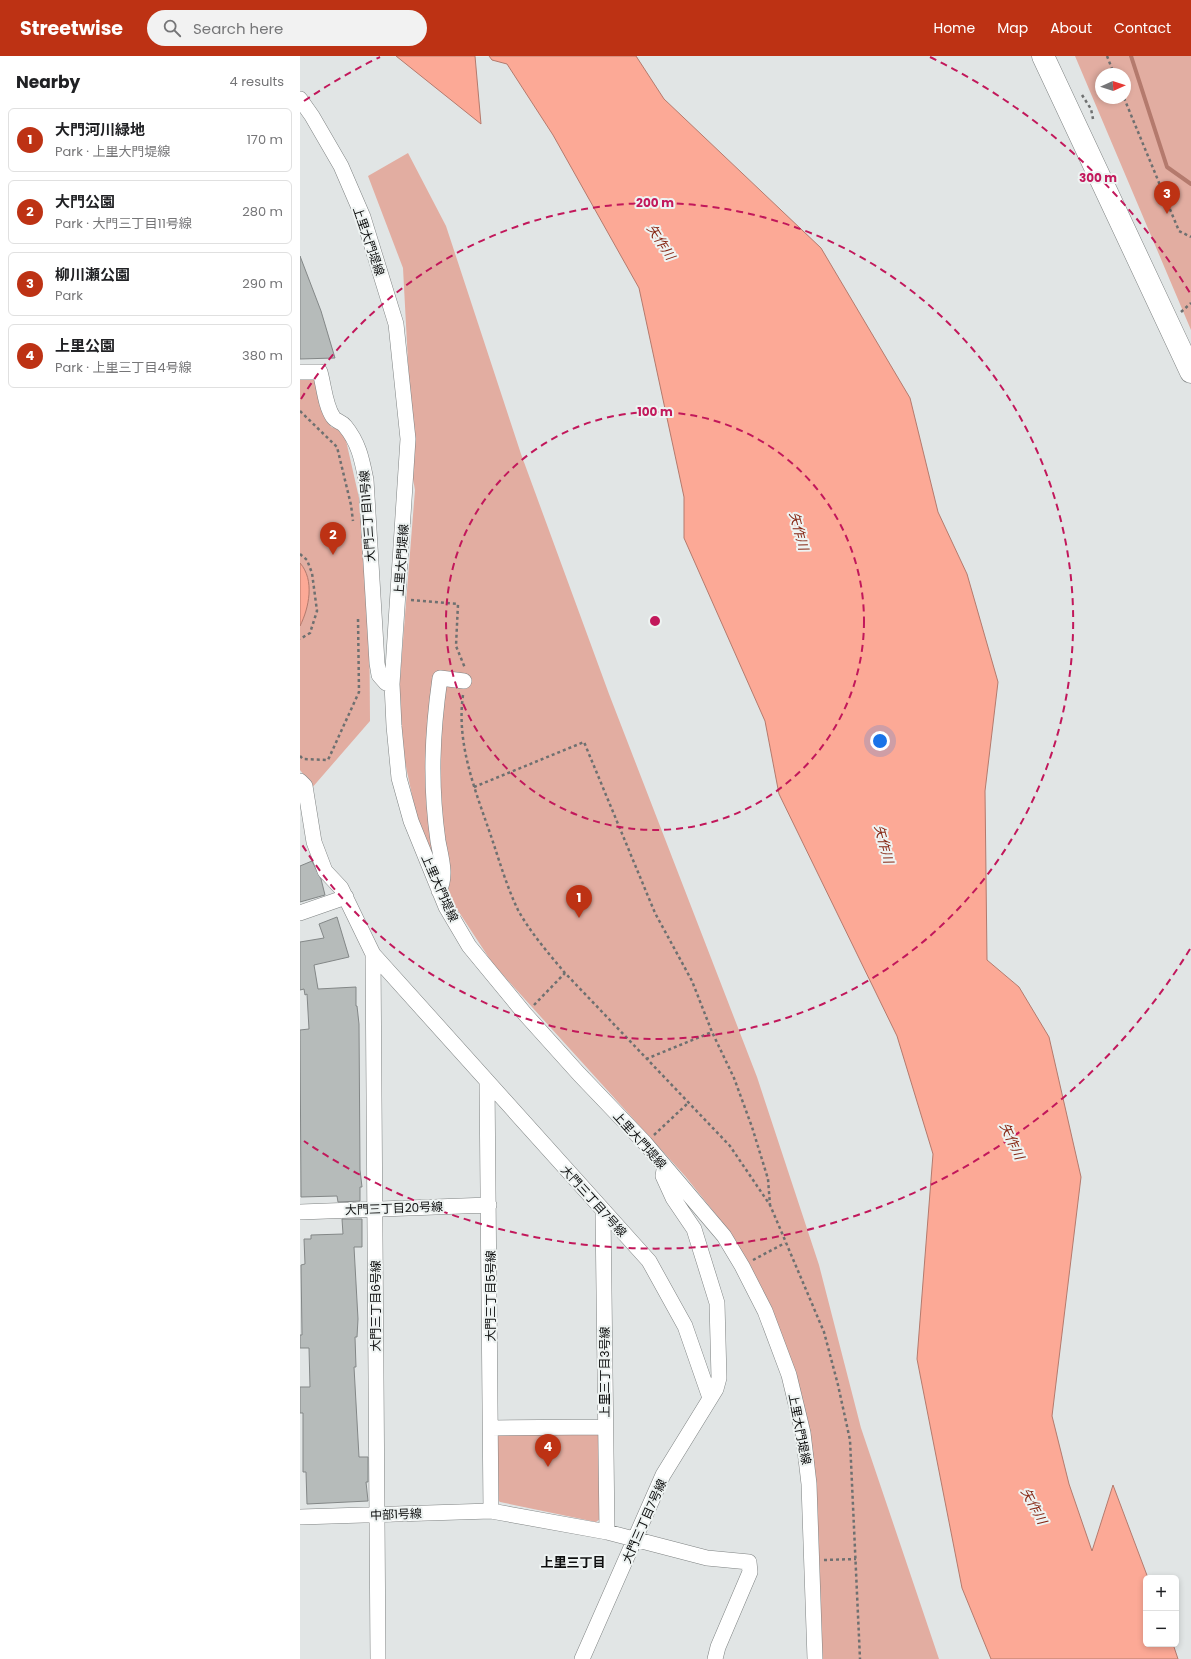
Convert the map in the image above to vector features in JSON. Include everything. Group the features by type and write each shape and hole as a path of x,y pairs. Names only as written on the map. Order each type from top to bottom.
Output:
{"street":[{"path":"1043,56 1191,372"},
{"name":"上里大門堤線","path":"300,99 312,116 341,166 360,210 396,324 408,439 392,684 399,778 411,821 439,892 469,946 525,1014 579,1074 645,1143 724,1236 742,1266 765,1311 789,1375 803,1433 809,1484 816,1659"},
{"name":"大門三丁目11号線","path":"300,372 320,372 333,418 344,424 356,442 362,459 366,480 377,663 379,675 386,683 392,684"},
{"path":"439,892 443,882 444,870 434,811 432,765 433,726 440,678 464,681"},
{"name":"大門三丁目7号線","path":"300,781 305,786 314,842 325,871 342,888 373,954 649,1261 685,1326 710,1398 663,1475 582,1659"},
{"path":"300,912 346,897"},
{"name":"大門三丁目6号線","path":"373,954 378,1659"},
{"name":"大門三丁目5号線","path":"487,1081 491,1511"},
{"path":"664,1167 663,1176 673,1198 694,1229 717,1303 719,1378 716,1389 710,1398"},
{"name":"大門三丁目20号線","path":"300,1212 489,1205"},
{"name":"上里三丁目3号線","path":"603,1211 607,1532"},
{"path":"491,1428 605,1427"},
{"name":"中部1号線","path":"300,1517 377,1516 491,1511 607,1532 707,1558 749,1562 750,1572 718,1646 714,1659"}],"path":[{"path":"1107,56 1112,68"},
{"path":"1126,104 1179,231 1191,237"},
{"path":"1181,312 1191,303"},
{"path":"300,411 337,447 351,505 353,529"},
{"path":"300,554 307,560 312,573 317,611 310,633 300,639"},
{"path":"398,599 458,604 456,646 465,668 461,706 465,756 509,889 519,911 549,954 565,973 687,1104 730,1146 770,1205 824,1332 838,1384 850,1440 860,1659"},
{"path":"300,756 303,759 328,760 359,692 358,615"},
{"path":"474,787 584,742 655,913 692,981 712,1032 734,1078 768,1179 770,1205"},
{"path":"525,1014 565,973"},
{"path":"646,1059 712,1032"},
{"path":"645,1143 687,1104"},
{"path":"742,1266 785,1243"},
{"path":"812,1561 856,1559"}],"shaded area":[{"path":"1075,56 1191,56 1191,330 1095,104 1131,104 1131,68 1095,68 1095,103"},
{"path":"408,153 446,226 521,454 609,694 757,1077 819,1265 861,1428 939,1659 822,1659 816,1483 746,1258 718,1217 685,1176 493,964 453,903 436,869 416,814 400,729 399,691 415,490 411,468 412,438 403,268 368,176"},
{"path":"300,378 314,379 324,412 331,427 341,430 345,436 362,511 369,599 370,721 311,789 307,779 300,770"},
{"path":"594,1431 599,1435 600,1519 596,1522 500,1502 497,1499 497,1435"}],"water":[{"path":"396,56 475,56 481,124"},
{"name":"矢作川","path":"489,56 636,56 664,99 821,248 910,398 938,512 967,574 998,682 985,791 987,960 1019,987 1049,1037 1081,1177 1052,1416 1069,1484 1092,1551 1113,1485 1147,1575 1143,1575 1143,1647 1174,1647 1178,1659 991,1659 962,1588 917,1359 933,1154 897,1036 779,794 765,721 684,538 684,497 639,288 553,135 507,64 492,60"},
{"path":"300,563 308,577 309,594 306,611 300,626"}],"building":[{"path":"300,256 321,311 335,358 300,359"},
{"path":"312,861 321,879 325,895 300,902 300,866"},
{"path":"337,917 349,957 314,965 318,989 356,987 356,1006 359,1024 360,1170 362,1187 360,1187 360,1201 338,1202 337,1196 301,1197 300,1030 309,1029 307,994 305,995 304,989 300,990 300,942 324,938 319,924"},
{"path":"342,1219 362,1219 362,1247 354,1247 358,1319 357,1337 355,1337 356,1367 354,1367 359,1457 368,1457 368,1482 366,1482 368,1501 307,1504 306,1472 303,1472 303,1413 300,1413 300,1387 310,1387 309,1348 300,1348 300,1335 302,1335 301,1265 305,1264 304,1239 311,1239 311,1235 343,1234"}],"waterway":[{"path":"1131,56 1167,167 1191,184"}],"place":[{"name":"柳川瀬公園","path":"1167,214"},
{"name":"大門公園","path":"333,555"},
{"name":"大門河川緑地","path":"579,918"},
{"name":"上里公園","path":"548,1467"}],"district":[{"name":"上里三丁目","path":"573,1562"}]}
